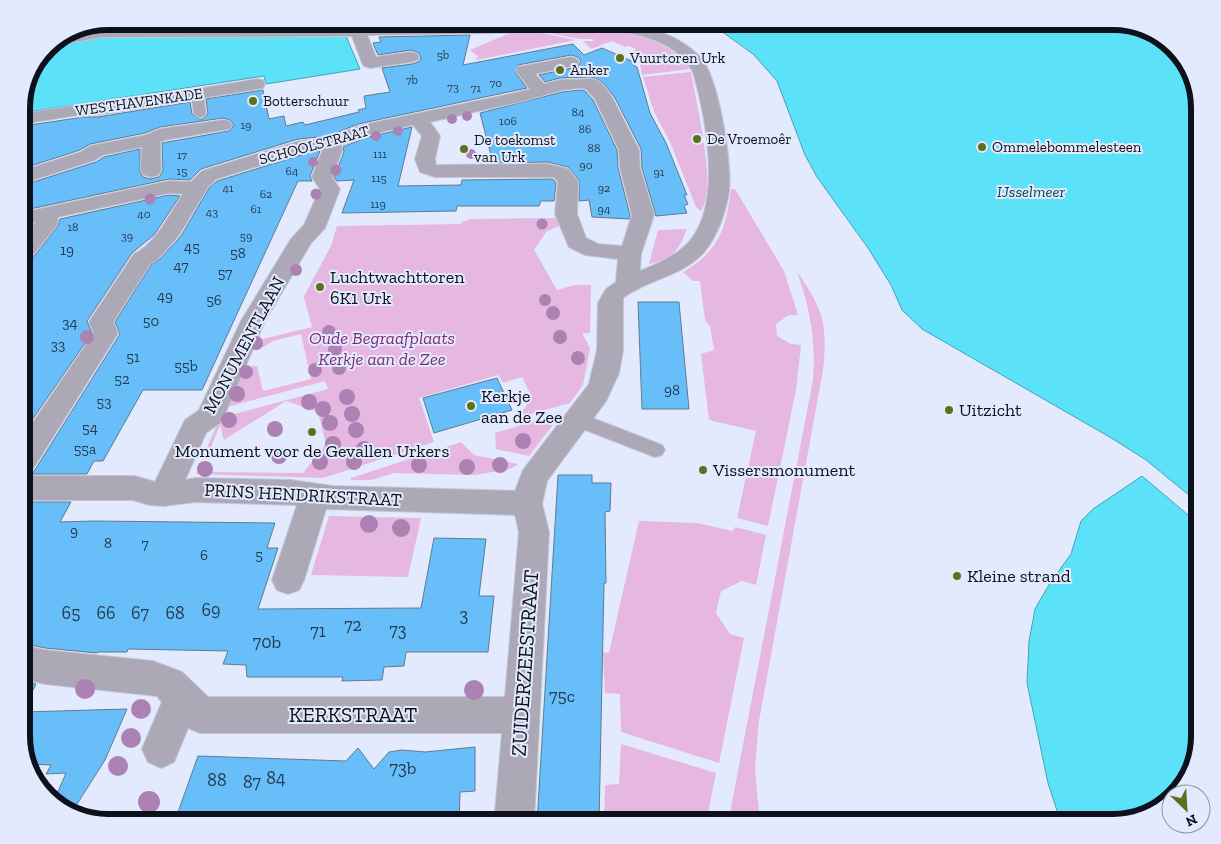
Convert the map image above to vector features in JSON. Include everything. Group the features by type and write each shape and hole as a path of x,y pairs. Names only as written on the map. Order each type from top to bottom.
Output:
{"street":[{"path":"78,36 103,32 370,30"},
{"path":"527,504 533,478 597,394 605,379 609,366 611,299 616,292 677,262 694,249 701,241 716,203 720,178 709,106 698,66 660,37 638,30"},
{"path":"358,31 370,63 411,57"},
{"path":"541,91 524,71 571,62"},
{"name":"WESTHAVENKADE","path":"30,118 79,110 97,135 198,94 258,84"},
{"name":"SCHOOLSTRAAT","path":"30,450 106,333 101,322 142,259 152,255 205,178 218,172 306,144 332,143 358,132 541,91 560,85 591,84 598,90 629,150 630,168 643,215 630,254"},
{"path":"418,119 431,136 425,159 427,168 435,171 548,170 561,172 568,181 566,214 577,242 593,250 630,254 627,286"},
{"path":"30,162 97,135 151,140 160,135 223,125"},
{"path":"30,173 97,135"},
{"path":"151,140 151,171"},
{"name":"MONUMENTLAAN","path":"164,494 195,427 210,416 253,321 302,239 314,228 330,189 322,177 332,151 332,143"},
{"path":"30,217 169,188 197,188"},
{"path":"30,244 46,225 48,214"},
{"name":"PRINS HENDRIKSTRAAT","path":"30,489 135,488 145,493 164,494 194,490 291,492 333,498 493,501 527,504"},
{"path":"288,580 315,495"},
{"name":"ZUIDERZEESTRAAT","path":"515,814 534,532 527,504"},
{"name":"KERKSTRAAT","path":"30,663 45,667 153,678 169,684 196,713 206,715 522,716"},
{"path":"161,749 176,713 189,704"}],"lane":[{"path":"198,94 200,114"},
{"path":"577,419 655,450"}],"green space":[{"path":"517,30 538,32 576,40 477,60 475,58 479,57 470,50"},
{"path":"611,30 641,36 672,51 690,69 642,75 640,63 645,62 642,58 638,59 637,57 641,56 640,52 635,53 636,49 629,46 625,47 612,41 591,49 583,41 593,41 593,39 580,39 542,32"},
{"path":"691,72 703,136 696,139 704,143 707,168 706,195 701,211 696,207 671,144 654,112 643,77"},
{"path":"731,189 735,189 784,271 798,315 789,315 776,324 777,336 791,344 801,345 796,390 768,526 737,518 756,431 709,420 701,354 714,350 710,326 705,320 700,281 693,281 683,272 705,256 719,238 726,216"},
{"name":"Oude Begraafplaats Kerkje aan de Zee","path":"560,218 562,225 547,231 534,250 557,290 575,285 591,285 590,333 582,333 590,348 583,385 570,403 519,417 532,397 522,377 503,383 498,375 419,398 434,442 323,478 196,474 199,467 202,467 201,472 303,473 326,444 318,412 286,401 224,440 220,425 209,452 205,452 220,418 328,389 325,381 227,407 239,368 257,366 263,391 311,379 301,334 273,341 258,350 247,350 251,342 312,327 303,298 331,246 337,226 461,224 471,219"},
{"path":"687,229 674,253 649,264 658,230"},
{"path":"797,272 813,296 822,318 825,341 823,370 759,721 755,769 759,814 730,814 813,380 813,338"},
{"path":"562,413 529,456 496,449 495,433"},
{"path":"461,442 474,455 518,464 510,469 474,475 395,473 371,480 351,480 351,478"},
{"path":"329,516 421,518 408,577 311,575"},
{"path":"639,521 697,523 733,531 735,527 766,535 756,585 742,581 721,591 716,613 730,634 744,638 719,763 621,732 620,694 605,693 603,652 609,653"},
{"path":"621,744 716,773 708,814 604,814 605,785 619,784"}],"water":[{"name":"IJsselmeer","path":"719,30 1113,30 1138,34 1164,49 1172,57 1183,74 1188,88 1191,108 1191,497 1146,460 922,329 902,310 891,285 868,248 817,177 805,155 777,81 753,54"},
{"path":"102,36 346,36 360,69 266,84 264,76 30,112 33,88 38,74 46,61 57,49 66,43"},
{"path":"1142,476 1191,517 1191,736 1187,761 1174,784 1161,784 1161,797 1147,806 1128,812 1113,814 1058,814 1048,783 1027,683 1029,641 1035,609 1050,583 1071,554 1081,521 1093,509"}],"building":[{"path":"470,35 463,65 573,44 584,55 602,48 636,63 633,65 637,67 650,113 666,143 687,195 684,195 688,204 684,206 687,213 656,216 642,168 641,149 615,98 605,85 598,79 591,77 560,78 545,82 539,75 577,67 581,61 578,57 571,55 518,65 515,72 527,88 358,124 329,136 298,139 201,169 190,180 169,179 30,209 30,183 96,162 104,157 140,149 140,172 143,177 150,179 159,177 163,171 162,143 229,131 234,125 230,120 223,118 160,127 145,133 90,144 80,150 30,166 30,125 84,117 98,117 190,102 192,114 201,120 208,114 206,99 263,90 269,119 284,116 286,126 303,122 305,125 359,112 358,110 366,108 364,96 390,92 382,68 412,64 418,62 421,58 419,53 411,50 378,55 373,43 381,42 379,37"},
{"path":"585,91 593,100 617,150 618,168 630,215 629,219 592,217 589,200 579,201 579,180 568,167 548,162 493,163 480,113 562,92"},
{"path":"412,127 398,186 461,185 462,180 553,179 556,183 554,201 541,201 539,206 457,206 456,211 342,213 354,180 337,181 334,177 344,152 343,147 365,138"},
{"path":"320,151 310,176 312,181 298,181 202,390 143,390 103,461 94,461 87,474 30,475 33,473 120,334 115,322 151,265 160,259 181,236 209,188 217,181"},
{"path":"169,195 180,196 154,235 132,253 87,321 92,333 30,423 30,262 58,226 60,219"},
{"path":"638,302 679,302 689,409 642,409"},
{"name":"Kerkje aan de Zee","path":"497,378 512,410 434,433 423,398"},
{"path":"558,475 592,475 592,483 611,483 610,511 605,512 606,583 604,583 599,814 538,814"},
{"path":"71,502 60,522 275,523 267,548 278,548 258,609 421,608 434,538 486,539 479,596 494,596 488,652 406,652 404,666 384,667 382,680 342,681 343,677 247,677 246,665 223,664 228,651 128,649 127,652 97,653 30,645 30,503"},
{"path":"30,682 36,684 30,696"},
{"path":"127,709 105,760 75,807 57,794 66,773 46,774 51,765 36,764 34,761 30,741 30,712"},
{"path":"475,747 475,791 460,792 459,814 177,814 198,756 346,761 358,748 374,769 389,752 402,750 425,752"}],"place":[{"name":"Vuurtoren Urk","path":"620,58"},
{"name":"Anker","path":"560,70"},
{"name":"Botterschuur","path":"253,101"},
{"name":"De Vroemoêr","path":"697,139"},
{"name":"Ommelebommelesteen","path":"982,147"},
{"name":"De toekomst van Urk","path":"464,149"},
{"name":"Luchtwachttoren 6K1 Urk","path":"320,287"},
{"name":"Kerkje aan de Zee","path":"471,406"},
{"name":"Uitzicht","path":"949,410"},
{"name":"Monument voor de Gevallen Urkers","path":"312,432"},
{"name":"Vissersmonument","path":"703,470"},
{"name":"Kleine strand","path":"957,576"}]}
